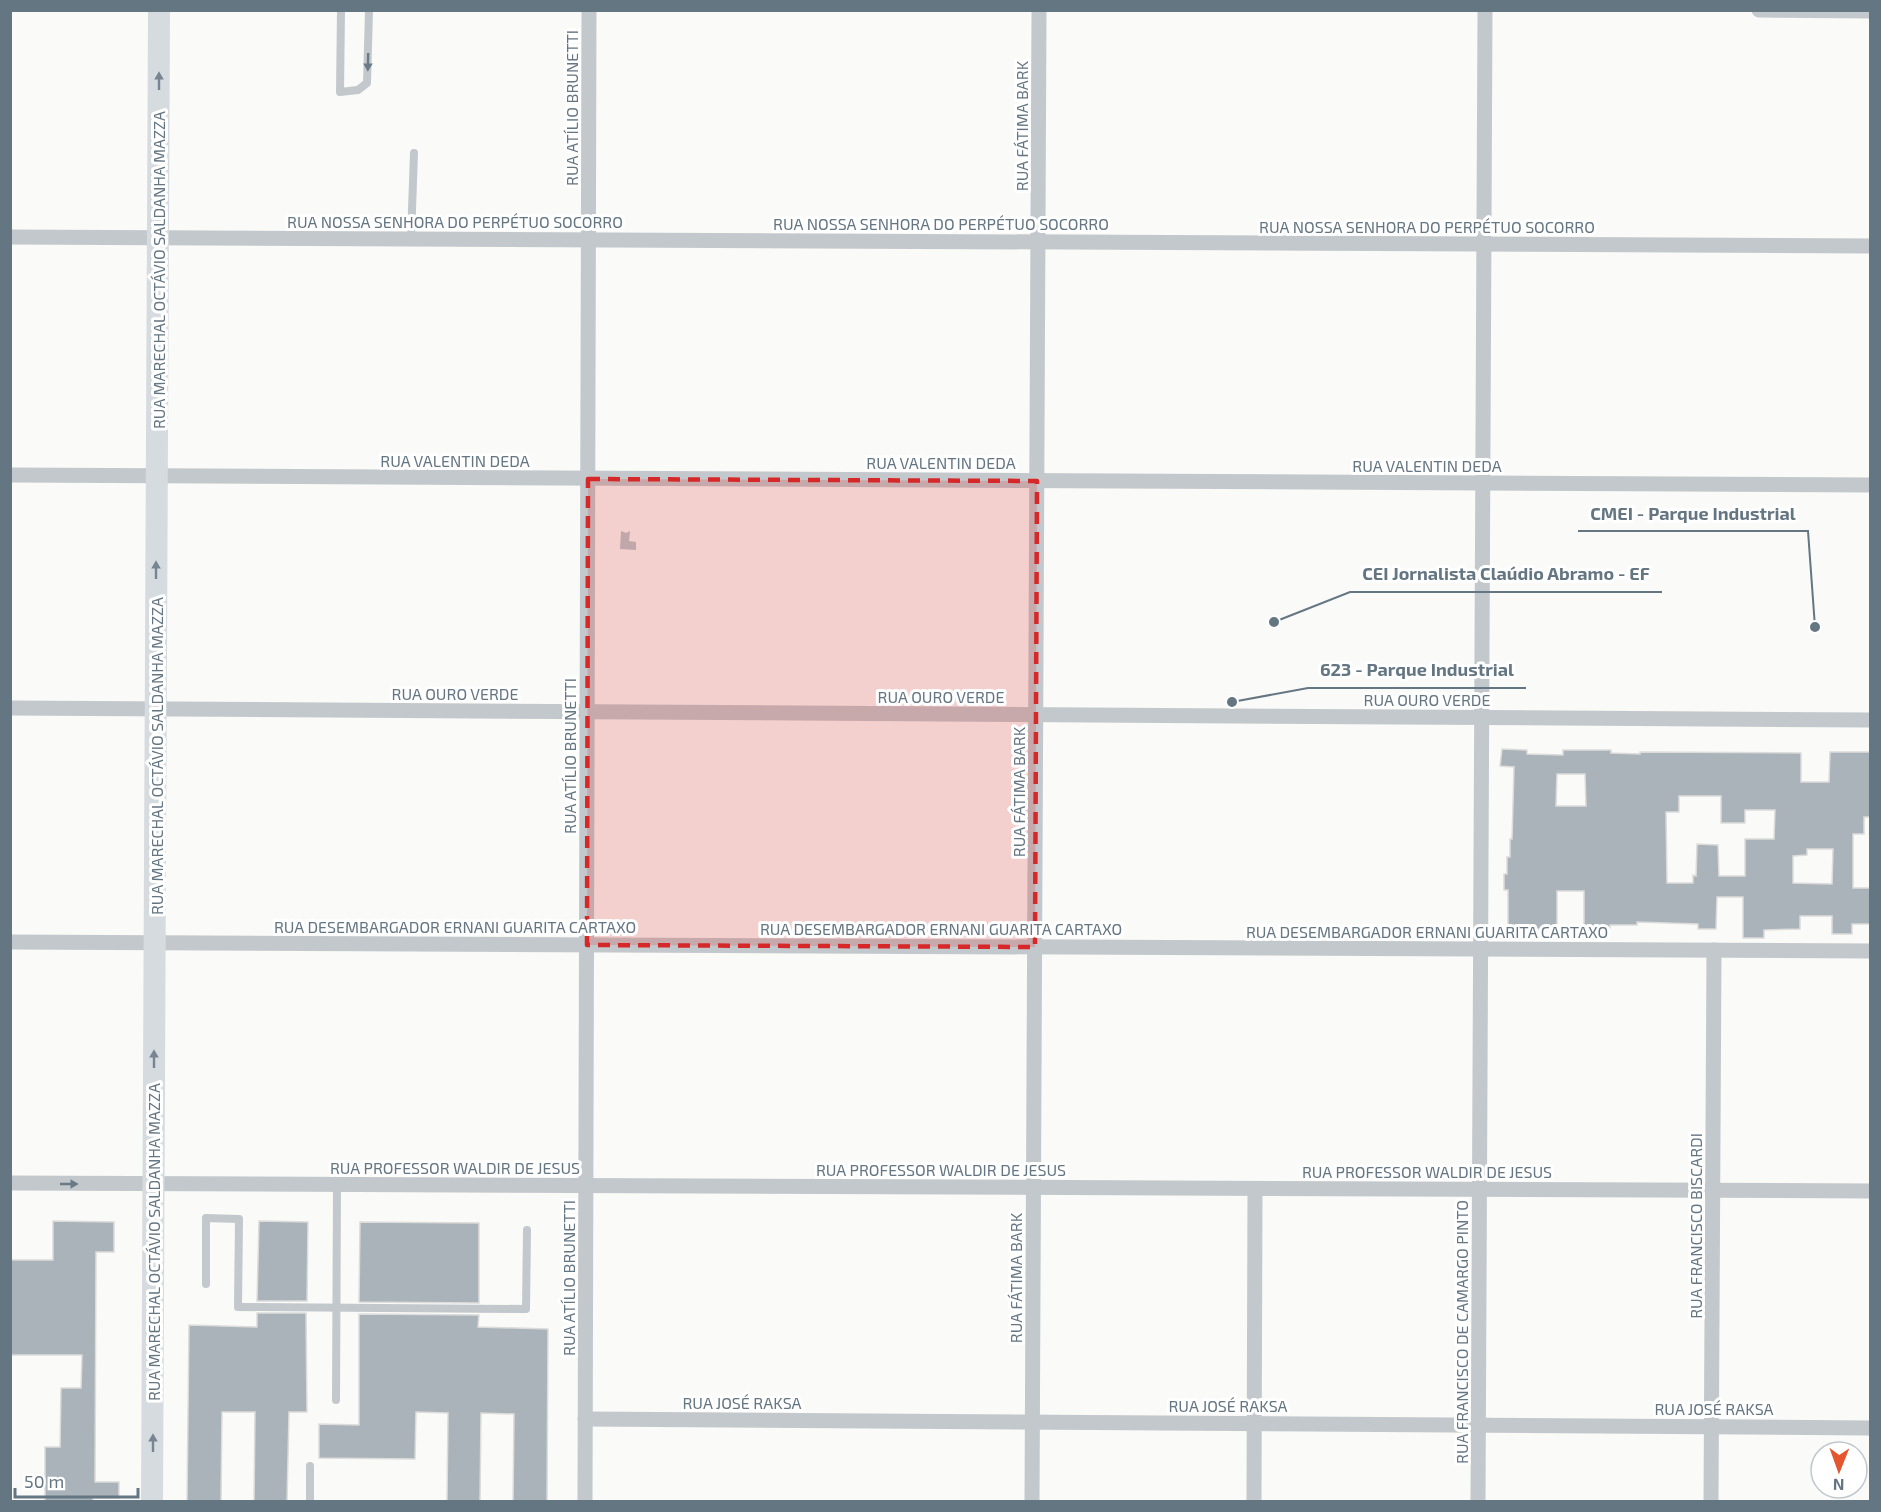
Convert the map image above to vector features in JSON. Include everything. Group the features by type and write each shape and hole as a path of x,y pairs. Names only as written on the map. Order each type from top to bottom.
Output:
{"main road":[{"name":"RUA MARECHAL OCTÁVIO SALDANHA MAZZA","path":"152,1502 159,10"}],"street":[{"name":"RUA ATÍLIO BRUNETTI","path":"585,1502 590,10"},
{"name":"RUA FÁTIMA BARK","path":"1032,1502 1039,10"},
{"name":"RUA FRANCISCO DE CAMARGO PINTO","path":"1478,1502 1485,10"},
{"path":"1759,10 1870,11"},
{"name":"RUA NOSSA SENHORA DO PERPÉTUO SOCORRO","path":"10,237 1870,246"},
{"name":"RUA VALENTIN DEDA","path":"10,475 1870,485"},
{"name":"RUA OURO VERDE","path":"10,708 1870,720"},
{"name":"RUA DESEMBARGADOR ERNANI GUARITA CARTAXO","path":"10,942 1870,951"},
{"name":"RUA FRANCISCO BISCARDI","path":"1712,1502 1714,950"},
{"name":"RUA PROFESSOR WALDIR DE JESUS","path":"10,1183 1870,1191"},
{"path":"1254,1502 1255,1189"},
{"name":"RUA JOSÉ RAKSA","path":"585,1419 1870,1428"}],"lane":[{"path":"341,10 340,92 358,90 367,83 369,10"},
{"path":"411,239 414,153"},
{"path":"336,1400 337,1185"},
{"path":"206,1284 206,1218 239,1219 238,1307 526,1309 526,1230"},
{"path":"310,1466 310,1502"}],"highlighted area":[{"path":"588,479 1037,481 1035,947 587,945"}],"shaded area":[{"path":"621,531 626,533 630,531 629,541 636,542 636,550 620,549"}],"building":[{"path":"1502,749 1527,750 1527,754 1563,755 1563,750 1611,750 1611,753 1640,754 1640,752 1801,753 1801,782 1829,782 1830,752 1870,752 1870,817 1864,817 1864,834 1853,834 1853,888 1870,888 1870,924 1852,924 1852,934 1832,934 1832,916 1800,916 1800,929 1764,930 1764,938 1743,938 1743,897 1717,897 1716,929 1698,929 1698,924 1637,922 1637,925 1610,925 1610,928 1584,927 1584,891 1557,891 1557,930 1508,928 1508,890 1504,890 1504,874 1507,874 1507,857 1510,857 1510,839 1512,839 1514,767 1500,766","holes":["1557,774 1585,774 1586,806 1556,806","1679,796 1721,796 1721,823 1745,823 1745,810 1775,810 1774,839 1745,839 1745,876 1719,876 1718,845 1697,844 1696,876 1693,875 1693,883 1667,883 1666,812 1679,812","1807,849 1833,849 1832,884 1793,883 1793,856 1807,855"]},
{"path":"53,1221 114,1222 114,1252 96,1252 95,1482 119,1482 119,1498 93,1498 93,1502 45,1502 45,1447 60,1447 61,1388 81,1388 82,1355 10,1355 10,1260 53,1260"},
{"path":"259,1221 308,1222 307,1301 257,1301"},
{"path":"360,1222 479,1223 479,1303 359,1302"},
{"path":"257,1313 306,1313 307,1412 289,1412 287,1502 254,1502 255,1412 222,1412 221,1502 187,1502 189,1325 257,1327"},
{"path":"359,1314 479,1315 478,1327 548,1329 547,1502 513,1502 514,1414 481,1413 480,1502 447,1502 448,1413 416,1412 415,1459 319,1458 319,1424 359,1425"}],"place":[{"name":"CEI Jornalista Claúdio Abramo - EF","path":"1274,622"},
{"name":"CMEI - Parque Industrial","path":"1815,627"},
{"name":"623 - Parque Industrial","path":"1232,702"}]}
